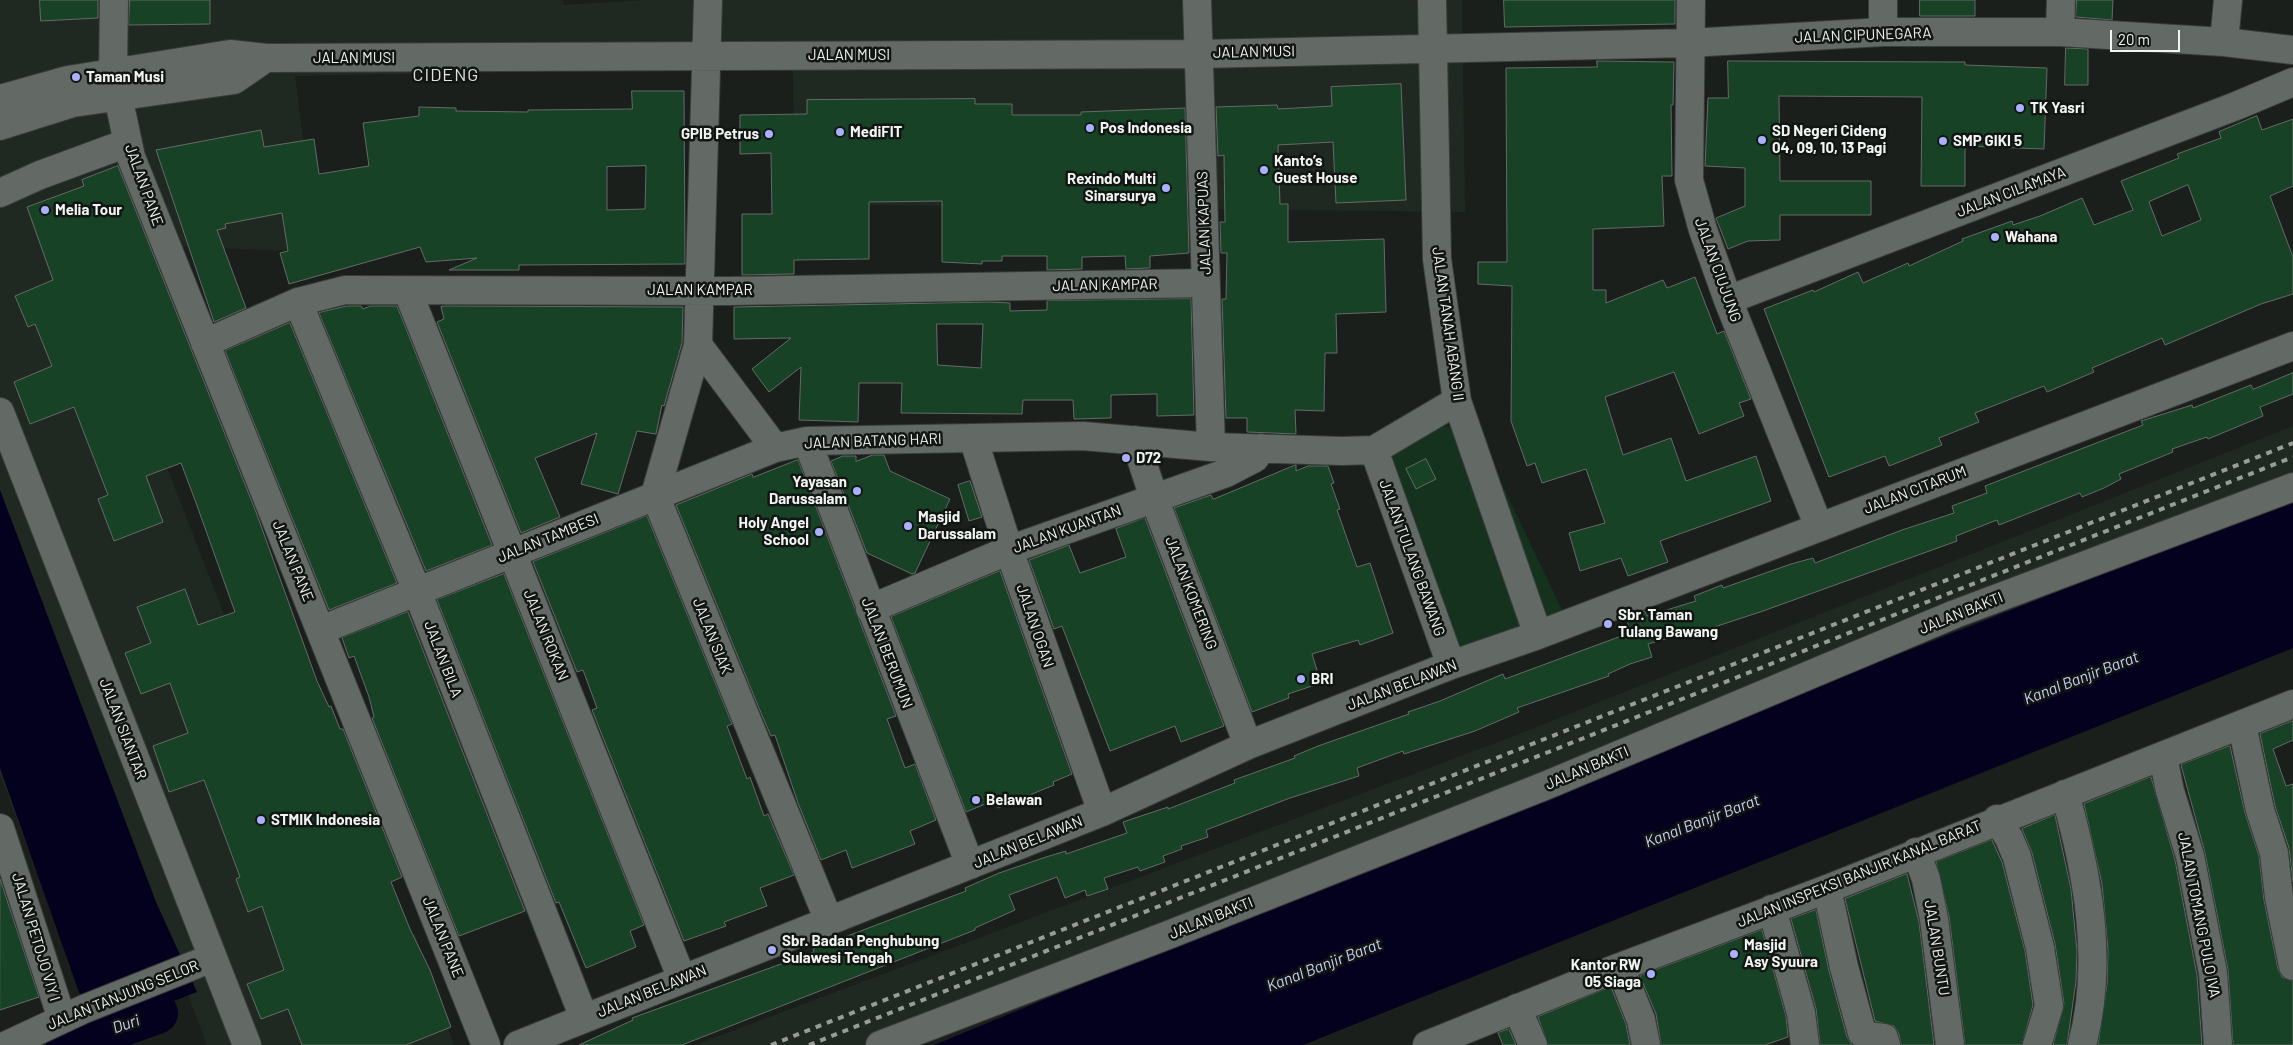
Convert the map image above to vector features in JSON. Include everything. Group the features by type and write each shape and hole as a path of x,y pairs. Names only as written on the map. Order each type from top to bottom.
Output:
{"street":[{"name":"JALAN PANE","path":"114,0 115,84 127,143 205,344 486,1045"},
{"path":"655,495 698,345 708,0"},
{"name":"JALAN KAPUAS","path":"1197,0 1211,446"},
{"name":"JALAN TANAH ABANG II","path":"1432,0 1437,259 1457,401 1538,636"},
{"name":"JALAN CIUJUNG","path":"1691,0 1689,43 1689,180 1700,223 1728,300 1819,527"},
{"path":"1883,0 1883,32"},
{"path":"2060,32 2061,0"},
{"path":"2224,42 2228,0"},
{"name":"JALAN CIPUNEGARA","path":"1433,48 1689,43 1883,32 2060,32 2224,42 2293,50"},
{"name":"JALAN MUSI","path":"0,126 73,103 115,84 230,54 266,58 707,65 1433,48"},
{"name":"JALAN MUSI","path":"0,99 68,80 115,84"},
{"name":"JALAN CILAMAYA","path":"1728,300 2293,82"},
{"path":"0,193 40,175 127,143"},
{"name":"JALAN KAMPAR","path":"205,344 298,302 345,290 380,289 408,292 1206,283"},
{"name":"JALAN ROKAN","path":"408,292 682,980"},
{"name":"JALAN BILA","path":"298,302 417,591 584,1018"},
{"path":"698,345 775,448"},
{"name":"JALAN CITARUM","path":"1538,636 2293,346"},
{"path":"1374,450 1457,401"},
{"name":"JALAN SIANTAR","path":"0,412 207,960 247,1045"},
{"name":"JALAN BATANG HARI","path":"775,448 807,441 1083,436 1211,446 1342,451 1374,450"},
{"name":"JALAN OGAN","path":"973,438 1009,550 1102,812"},
{"name":"JALAN KOMERING","path":"1135,440 1154,498 1248,745"},
{"name":"JALAN BERUMUN","path":"807,441 970,865"},
{"name":"JALAN TAMBESI","path":"321,630 775,448"},
{"name":"JALAN KUANTAN","path":"870,609 1009,550 1241,466 1255,458 1260,448"},
{"name":"JALAN TULANG BAWANG","path":"1374,450 1451,665"},
{"name":"JALAN BAKTI","path":"880,1045 1168,935 1547,785 1954,614 2293,487"},
{"name":"JALAN SIAK","path":"655,495 829,921"},
{"name":"JALAN BELAWAN","path":"518,1045 1102,812 1248,745 1451,665 1538,636"},
{"name":"JALAN INSPEKSI BANJIR KANAL BARAT","path":"1433,1044 1620,967 1827,888 1998,819 2163,757 2293,704"},
{"path":"2242,725 2260,810 2285,881 2293,966"},
{"name":"JALAN TOMANG PULO IVA","path":"2163,757 2170,791 2190,856 2213,973 2218,1045"},
{"path":"2065,794 2073,818 2084,875 2092,938 2090,1017 2082,1045"},
{"path":"1998,819 2010,838 2017,857 2040,948 2048,1006 2036,1045"},
{"name":"JALAN PETOJO VIY I","path":"0,828 8,877 73,1014"},
{"name":"JALAN BUNTU","path":"1916,852 1926,879 1934,919 1950,1045"},
{"path":"1827,888 1844,967 1862,1033 1866,1036 1884,1038 1886,1045"},
{"path":"1772,909 1801,1013 1805,1045"},
{"name":"JALAN TANJUNG SELOR","path":"7,1045 73,1014 207,960"},
{"path":"1620,967 1641,1020 1646,1045"},
{"path":"1517,1008 1533,1045"}],"shaded area":[{"path":"0,0 563,0 564,5 644,0 1462,0 1465,212 794,204 793,67 295,76 317,252 163,246 95,283 359,961 415,934 454,1045 207,1045 172,953 81,990 0,774"},
{"path":"2293,426 2293,490 867,1045 695,1045 1514,736"}],"green space":[{"path":"1472,422 1564,614 1451,659 1363,441"}],"water":[{"path":"0,490 156,902 197,992 93,1032 0,768"},
{"name":"Kanal Banjir Barat","path":"2293,499 2293,648 1303,1045 934,1045 1544,794"}],"building":[{"path":"40,0 98,0 98,18 41,21"},
{"path":"130,0 210,0 210,24 129,25"},
{"path":"1504,0 1675,0 1675,24 1505,27"},
{"path":"1920,0 1975,0 1975,16 1920,16"},
{"path":"2077,0 2113,0 2112,20 2076,17"},
{"path":"2066,48 2088,49 2088,85 2065,85"},
{"path":"1597,61 1674,62 1673,105 1671,105 1672,176 1662,176 1664,226 1593,229 1593,290 1606,290 1606,303 1663,280 1667,288 1695,277 1717,334 1724,331 1751,399 1739,403 1744,416 1699,434 1674,372 1605,397 1623,455 1671,438 1686,481 1756,456 1771,501 1660,541 1668,562 1628,576 1621,558 1580,571 1569,533 1605,523 1586,469 1542,483 1535,463 1527,466 1511,421 1512,286 1478,284 1478,262 1507,262 1506,68 1597,67"},
{"path":"1728,61 1965,62 1965,65 2047,68 2044,149 1965,146 1965,186 1921,186 1922,97 1779,96 1780,181 1871,181 1871,215 1780,215 1780,240 1748,241 1728,249 1716,218 1745,206 1745,168 1705,166 1708,98 1728,98"},
{"path":"1401,84 1406,200 1336,203 1333,142 1278,145 1280,204 1288,204 1288,242 1384,239 1386,312 1336,314 1337,353 1325,353 1324,411 1295,410 1296,434 1247,432 1247,418 1226,418 1222,299 1226,299 1227,253 1221,253 1220,222 1225,222 1224,155 1218,156 1216,107 1277,105 1278,109 1332,106 1331,87"},
{"path":"632,91 684,91 685,264 519,265 519,270 449,270 477,258 426,262 420,247 289,284 280,253 288,251 282,213 225,224 226,228 217,230 246,308 214,322 156,150 261,130 264,147 314,139 319,174 369,166 363,123 419,116 419,107 456,108 456,111 528,112 528,110 632,109","holes":["646,166 645,209 607,210 607,167"]},
{"path":"975,99 975,104 1012,104 1012,115 1081,115 1081,112 1185,108 1189,253 1150,256 1150,268 1126,269 1125,256 1082,257 1082,269 1047,270 1047,256 1002,256 1002,261 982,261 982,264 942,262 942,201 869,202 869,259 794,260 794,274 742,275 742,214 772,214 771,153 740,154 740,115 807,114 807,100"},
{"path":"2257,116 2262,130 2293,119 2293,186 2270,196 2293,257 2293,294 2261,304 2165,345 2162,338 2092,368 2094,372 2047,392 2044,386 1975,413 1979,422 1939,438 1942,445 1889,466 1885,456 1829,477 1764,309 1813,290 1814,292 1858,272 1863,283 1908,263 1909,266 1963,241 1962,239 2012,221 2013,225 2040,216 2082,198 2094,225 2133,210 2121,181 2179,158 2177,154 2221,138 2219,132","holes":["2188,185 2201,220 2162,236 2149,202"]},
{"path":"118,166 256,512 317,681 329,707 331,706 340,729 343,729 402,877 391,882 410,929 430,970 451,1027 406,1045 302,1045 288,1009 261,1019 247,984 284,970 262,906 248,912 236,879 240,877 204,780 169,792 153,746 188,733 170,683 141,694 125,653 151,643 137,607 185,589 198,625 235,612 181,463 146,476 163,522 114,541 98,499 108,495 74,407 30,424 14,382 52,366 35,324 28,327 15,296 53,280 27,207 84,186 82,180"},
{"path":"1191,299 1194,415 1157,416 1157,394 1111,395 1111,418 1074,419 1073,400 1023,400 1022,414 901,413 902,383 859,383 858,422 799,420 801,367 769,392 752,369 791,338 734,339 734,307 989,302 1010,303 1010,311 1047,310 1047,301","holes":["937,324 983,324 981,368 938,365"]},
{"path":"347,306 361,306 363,309 370,306 397,306 492,545 426,571 319,313"},
{"path":"441,307 683,307 682,343 664,406 662,405 656,434 637,431 618,494 581,484 597,433 535,458 560,517 521,533 437,322 444,319"},
{"path":"290,323 397,583 329,610 225,351"},
{"path":"2293,373 2293,394 2260,407 2263,416 2208,439 2207,437 2172,449 2173,452 2119,474 2121,479 2104,488 2082,497 2080,493 1999,525 1997,520 1956,536 1957,541 1763,611 1687,636 1686,633 1648,644 1652,657 1630,664 1608,674 1609,676 1517,708 1519,712 1475,731 1404,754 1403,751 1357,768 1359,776 1290,798 1206,830 1208,837 1181,846 1182,849 1163,856 1165,862 1140,871 1138,867 1104,878 1108,889 1087,896 1085,890 1065,898 1057,877 1009,895 1015,910 975,928 975,930 682,1045 579,1045 633,1020 632,1018 814,952 813,949 966,891 965,888 999,873 1066,851 1066,854 1127,833 1123,822 1168,807 1168,809 1235,783 1234,780 1295,758 1294,756 1318,746 1409,714 1408,712 1440,701 1503,674 1505,679 1624,635 1623,632 1630,630 1626,618 1645,611 1647,616 1696,601 1694,596 1722,585 1723,588 1791,564 1813,558 1815,563 1902,530 1954,513 1952,506 1987,493 1985,486 2143,425 2141,421 2192,405 2193,408 2251,385 2253,389"},
{"path":"873,455 884,455 890,471 950,499 915,573 912,574 867,553 831,461 843,456 856,456 856,461"},
{"path":"1426,459 1436,479 1416,489 1406,469"},
{"path":"798,460 896,716 887,719 905,768 915,764 936,820 910,831 915,844 852,868 846,850 821,860 798,803 775,735 771,736 761,713 676,505 752,474 753,477"},
{"path":"1296,465 1296,471 1308,466 1328,466 1334,483 1331,484 1340,509 1337,510 1357,567 1370,563 1393,633 1360,645 1358,640 1312,654 1321,683 1288,694 1289,698 1252,712 1174,508 1211,495 1213,499"},
{"path":"970,481 982,517 969,521 958,485"},
{"path":"647,516 732,724 727,726 747,779 750,777 764,816 768,814 794,875 760,888 767,906 724,922 726,926 684,941 592,710 597,708 583,670 577,672 533,562"},
{"path":"1145,518 1224,726 1181,742 1175,726 1110,751 1062,626 1054,629 1029,560 1069,545 1080,573 1126,557 1116,529"},
{"path":"1000,571 1072,774 1053,782 1054,785 998,808 995,800 966,812 891,617"},
{"path":"504,574 644,925 630,931 636,947 586,968 559,902 556,903 437,600"},
{"path":"408,612 525,911 459,936 372,718 374,717 369,697 354,656 349,658 342,638"},
{"path":"2293,721 2293,740 2273,749 2286,786 2293,784 2293,882 2289,848 2275,806 2260,734"},
{"path":"2230,746 2245,813 2259,856 2264,900 2278,969 2282,977 2293,981 2293,1045 2233,1045 2228,970 2205,853 2181,765"},
{"path":"2151,777 2175,860 2197,975 2202,1045 2098,1045 2107,984 2108,950 2102,884 2084,804"},
{"path":"2055,815 2071,889 2077,951 2076,981 2067,1045 2053,1045 2064,1004 2055,944 2032,853 2022,829"},
{"path":"1992,840 2002,862 2025,951 2033,1005 2022,1045 1965,1045 1949,916 1936,862"},
{"path":"1907,874 1919,922 1934,1045 1901,1045 1899,1034 1894,1026 1875,1021 1845,899"},
{"path":"0,879 39,997 0,1010"},
{"path":"1816,910 1829,971 1847,1037 1852,1045 1820,1045 1816,1009 1791,919"},
{"path":"1762,930 1786,1016 1788,1037 1765,1045 1661,1045 1656,1014 1640,976"},
{"path":"1611,987 1626,1024 1630,1045 1548,1045 1538,1017"},
{"path":"1509,1029 1516,1045 1503,1045 1498,1033"}],"waterway":[{"name":"Duri","path":"67,1045 157,1013"}],"railway":[{"path":"771,1045 2293,443"},
{"path":"809,1045 2293,457"}],"place":[{"name":"Taman Musi","path":"76,77"},
{"name":"TK Yasri","path":"2020,108"},
{"name":"Pos Indonesia","path":"1090,128"},
{"name":"MediFIT","path":"840,132"},
{"name":"GPIB Petrus","path":"769,134"},
{"name":"SD Negeri Cideng 04, 09, 10, 13 Pagi","path":"1762,140"},
{"name":"SMP GIKI 5","path":"1943,141"},
{"name":"Kanto’s Guest House","path":"1264,170"},
{"name":"Rexindo Multi Sinarsurya","path":"1166,188"},
{"name":"Melia Tour","path":"45,210"},
{"name":"Wahana","path":"1995,237"},
{"name":"D72","path":"1126,458"},
{"name":"Yayasan Darussalam","path":"857,491"},
{"name":"Masjid Darussalam","path":"908,526"},
{"name":"Holy Angel School","path":"819,532"},
{"name":"Sbr. Taman Tulang Bawang","path":"1608,624"},
{"name":"BRI","path":"1301,679"},
{"name":"Belawan","path":"976,800"},
{"name":"STMIK Indonesia","path":"261,820"},
{"name":"Sbr. Badan Penghubung Sulawesi Tengah","path":"772,950"},
{"name":"Masjid Asy Syuura","path":"1734,954"},
{"name":"Kantor RW 05 Siaga","path":"1651,974"}],"district":[{"name":"CIDENG","path":"446,75"}]}
